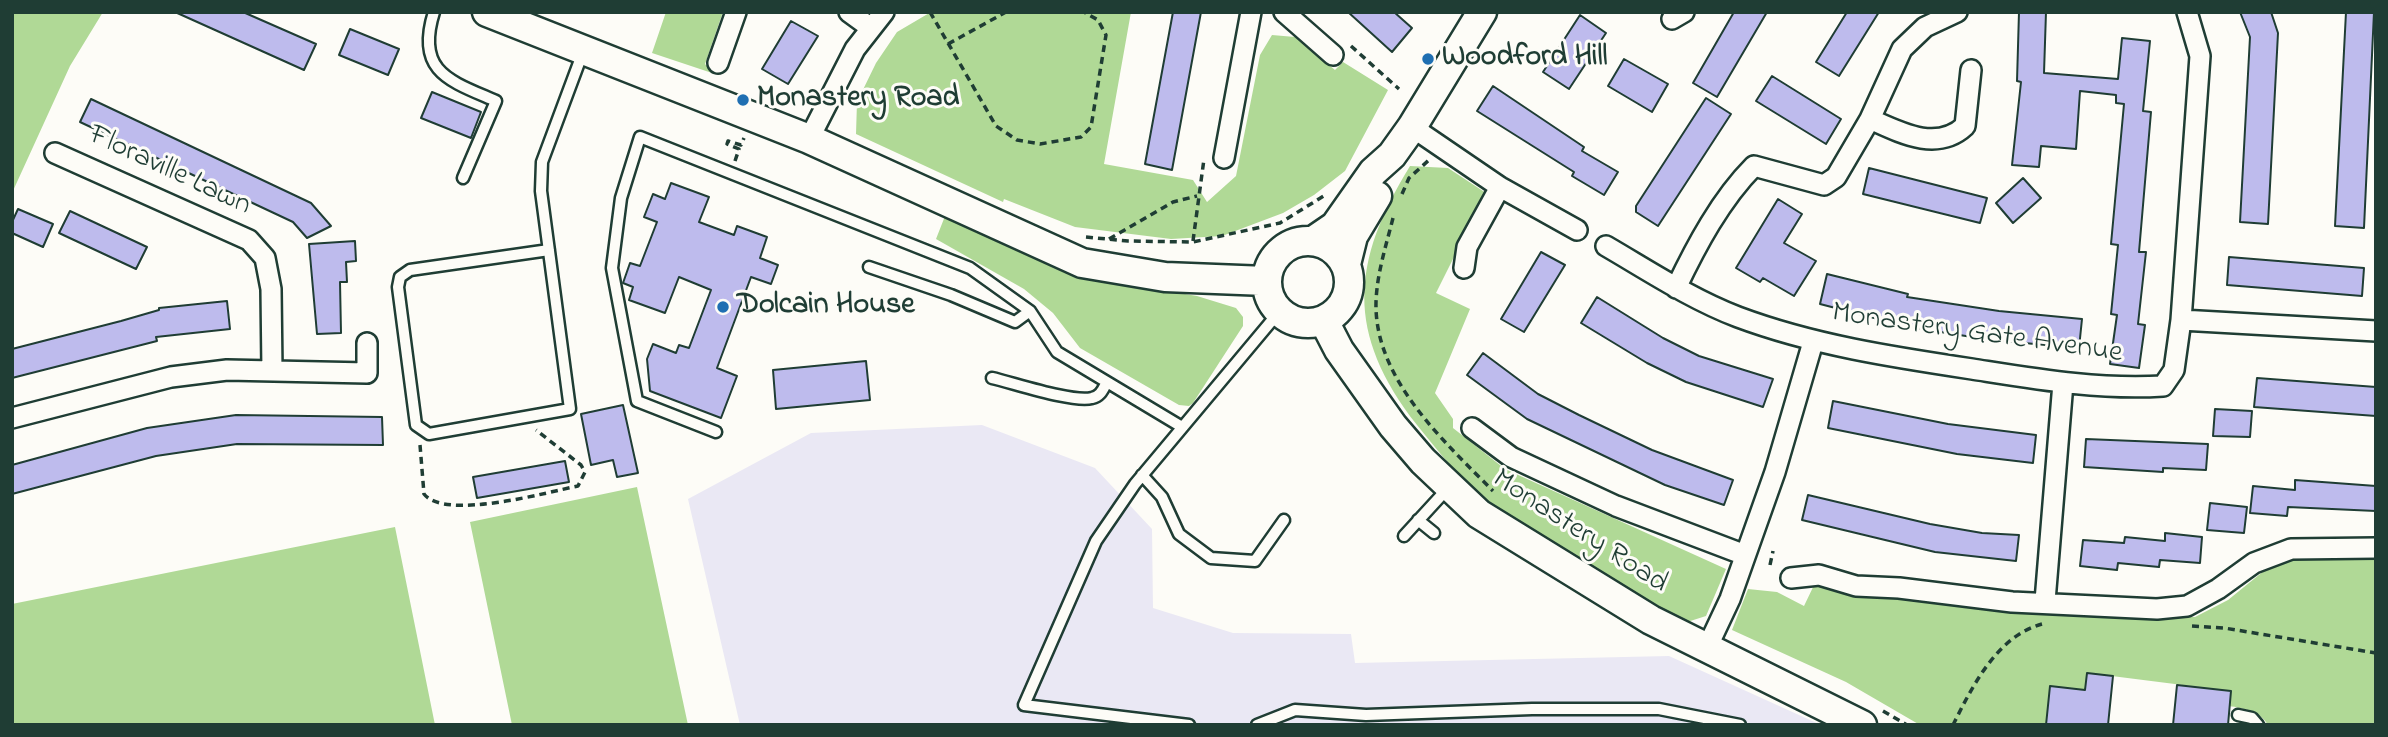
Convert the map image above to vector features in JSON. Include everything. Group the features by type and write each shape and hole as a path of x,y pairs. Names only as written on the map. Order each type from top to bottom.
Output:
{"street":[{"path":"487,12 809,139 1082,263 1165,278 1266,281"},
{"path":"719,63 736,12"},
{"path":"849,12 871,28"},
{"path":"809,139 855,49 884,12"},
{"path":"1224,158 1251,12"},
{"path":"1284,12 1338,47"},
{"path":"1392,155 1388,180 1353,236 1346,264 1349,291 1344,303 1324,321 1300,323 1279,312 1272,303 1266,281 1269,267 1287,246 1313,241 1335,226 1373,172 1392,155 1412,127 1482,12"},
{"path":"1676,288 1689,261 1740,180 1754,166 1824,184 1836,177 1870,119 1902,49 1925,27 1957,12"},
{"name":"Monastery Gate Avenue","path":"1706,650 1775,472 1813,342 2063,383 2126,388 2163,386 2174,370 2181,320 2200,56 2187,12"},
{"path":"1870,119 1897,132 1920,137 1953,137 1965,126 1971,70"},
{"path":"1412,127 1500,187 1577,230"},
{"name":"Floraville Lawn","path":"55,153 248,240 265,258 271,289 272,371"},
{"path":"1464,268 1467,247 1500,187"},
{"path":"1313,241 1327,245 1346,264"},
{"path":"1606,246 1676,288 1736,316 1813,342"},
{"path":"2181,320 2376,331"},
{"name":"Monastery Road","path":"1324,321 1339,350 1379,407 1423,461 1479,513 1540,553 1706,650 1862,725"},
{"path":"12,418 171,377 227,370 367,373 366,343"},
{"path":"2045,601 2063,383"},
{"path":"1472,428 1511,457 1581,490 1745,555"},
{"path":"1791,578 1819,575 1856,586 1899,588 2012,602 2045,601 2157,609 2187,606 2218,589 2254,563 2291,549 2376,548"}],"lane":[{"path":"434,12 428,44 433,66 446,79 496,101 463,178"},
{"path":"549,250 410,270 400,277 398,287 416,425 429,434 570,409 549,250 541,191 542,162 583,51"},
{"path":"716,432 637,401 612,268 621,198 640,137 970,268 1030,310 1057,352 1182,427"},
{"path":"869,267 951,295 1014,322 1030,310"},
{"path":"1188,725 1024,705 1096,541 1143,475 1279,312"},
{"path":"992,378 1077,398 1092,398 1100,394 1107,382"},
{"path":"1143,475 1162,497 1179,534 1211,558 1255,561 1284,520"},
{"path":"1404,536 1450,486"},
{"path":"1418,520 1434,533"},
{"path":"1257,725 1295,710 1366,715 1532,709 1659,709 1740,725"},
{"path":"2238,715 2252,718 2258,725"}],"path":[{"path":"930,12 996,126 1017,140 1040,144 1081,136 1091,127 1106,35 1098,20 1084,12"},
{"path":"948,44 1006,12"},
{"path":"1338,47 1399,89"},
{"path":"1401,197 1409,178 1431,159"},
{"path":"1075,236 1192,242 1280,223 1338,187"},
{"path":"1109,239 1173,202 1196,195"},
{"path":"429,434 419,441 424,494 437,503 487,505 579,486 585,472 581,465 532,426 530,416"},
{"path":"1770,565 1773,551"},
{"path":"1953,725 1991,660 2012,640 2034,626 2047,623"},
{"path":"2184,625 2224,628 2376,653"}],"shaded area":[{"path":"982,425 1095,468 1152,529 1153,608 1233,633 1351,634 1355,663 1669,656 1821,725 740,725 688,499 811,433"}],"green space":[{"path":"12,12 103,12 70,66 12,193"},
{"path":"666,12 723,12 705,64 715,74 652,53"},
{"path":"931,12 1131,12 1104,164 1193,180 1207,202 1236,176 1260,55 1272,35 1295,37 1335,70 1343,62 1388,90 1345,171 1314,195 1283,213 1222,236 1171,239 1075,227 1004,199 1003,202 856,134 857,102 876,63 897,32"},
{"path":"1410,166 1448,168 1486,193 1436,293 1470,309 1435,393 1453,419 1453,428 1505,469 1726,569 1706,616 1684,623 1519,525 1486,500 1454,470 1417,425 1394,391 1377,359 1368,328 1364,297 1367,266 1376,234 1390,201"},
{"path":"947,211 1137,286 1197,296 1236,308 1243,317 1243,326 1193,403 1189,406 1179,405 1080,348 1053,313 1024,289 936,239"},
{"path":"637,487 688,725 512,725 470,522"},
{"path":"395,527 435,725 12,725 12,604"},
{"path":"2376,556 2376,725 2268,725 2246,709 2229,706 2230,691 2088,673 2085,696 2078,689 2051,687 2046,725 1920,725 1846,682 1732,630 1748,589 1777,592 1804,606 1816,581 1976,607 2195,617 2228,600 2265,570 2293,558"}],"building":[{"path":"175,12 243,12 316,44 304,70"},
{"path":"1173,12 1201,12 1172,170 1145,164"},
{"path":"1348,12 1394,12 1412,28 1392,52"},
{"path":"1734,12 1767,12 1717,97 1693,83"},
{"path":"1847,12 1879,12 1839,76 1816,62"},
{"path":"2019,12 2046,12 2044,73 2118,79 2122,38 2150,41 2143,111 2151,112 2139,252 2146,252 2138,324 2145,325 2139,368 2110,364 2117,315 2111,314 2118,245 2111,244 2124,104 2116,103 2116,95 2080,91 2076,149 2041,146 2039,167 2012,165 2021,82 2017,81"},
{"path":"2240,12 2271,12 2278,33 2268,224 2240,222 2250,37"},
{"path":"2346,12 2374,12 2364,228 2335,226"},
{"path":"1580,15 1606,33 1569,89 1543,72"},
{"path":"791,21 818,36 788,84 762,69"},
{"path":"350,29 399,49 388,75 339,55"},
{"path":"1624,59 1668,84 1652,112 1608,86"},
{"path":"1772,76 1841,119 1826,144 1756,101"},
{"path":"1493,86 1584,147 1582,151 1618,172 1604,195 1572,176 1574,172 1477,111"},
{"path":"432,92 481,112 471,138 421,118"},
{"path":"1706,98 1731,114 1658,226 1636,212 1636,206"},
{"path":"91,99 311,203 331,226 307,238 293,222 80,122"},
{"path":"1869,168 1987,198 1980,223 1863,194"},
{"path":"2023,178 2041,198 2013,223 1996,203"},
{"name":"Dolcain House","path":"671,183 709,197 699,222 734,235 737,226 767,237 760,258 778,265 771,284 751,277 717,368 737,376 721,418 650,391 647,359 653,344 676,353 679,345 689,348 711,290 679,277 665,313 629,300 633,287 623,283 630,263 640,266 657,222 644,217 653,194 665,199"},
{"path":"1778,199 1802,214 1784,243 1816,261 1794,296 1763,278 1760,282 1736,268"},
{"path":"18,209 53,224 43,247 12,233 12,222"},
{"path":"70,211 147,247 136,269 59,233"},
{"path":"355,241 356,261 346,262 347,282 340,282 341,333 317,334 309,244"},
{"path":"1541,252 1565,265 1524,332 1501,319"},
{"path":"2229,257 2364,268 2362,296 2227,285"},
{"path":"1827,274 1908,294 1907,297 1999,311 2082,319 2079,348 1991,340 1909,327 1820,304"},
{"path":"1597,297 1663,338 1699,356 1773,379 1763,407 1686,382 1647,363 1581,323"},
{"path":"227,301 230,329 156,337 157,341 12,378 12,349 121,321 159,308"},
{"path":"1483,353 1538,394 1579,415 1652,450 1733,480 1724,505 1665,485 1527,419 1467,375"},
{"path":"866,361 870,400 776,409 773,370"},
{"path":"2257,378 2376,387 2376,416 2254,407"},
{"path":"1833,401 1948,424 2036,435 2033,463 1957,454 1828,428"},
{"path":"623,405 638,473 617,477 613,460 591,465 581,414"},
{"path":"2215,409 2252,411 2250,437 2213,436"},
{"path":"236,415 382,417 383,445 237,444 156,456 12,494 12,465 147,428"},
{"path":"2086,439 2208,444 2206,470 2163,468 2163,472 2084,467"},
{"path":"565,461 569,482 477,498 473,477"},
{"path":"2295,480 2376,486 2376,511 2288,507 2287,516 2250,513 2253,486 2295,490"},
{"path":"1808,495 1930,524 1982,533 2019,535 2016,561 1935,552 1802,520"},
{"path":"2210,503 2247,507 2244,533 2207,530"},
{"path":"2165,533 2202,537 2200,563 2160,560 2159,567 2118,563 2117,570 2080,566 2083,540 2124,543 2125,537 2165,541"},
{"path":"2087,673 2113,676 2108,725 2046,725 2050,686 2085,690"},
{"path":"2177,685 2231,691 2228,725 2173,725"}],"place":[{"name":"Woodford Hill","path":"1428,59"},
{"name":"Monastery Road","path":"743,100"},
{"name":"Dolcain House","path":"723,307"}]}
